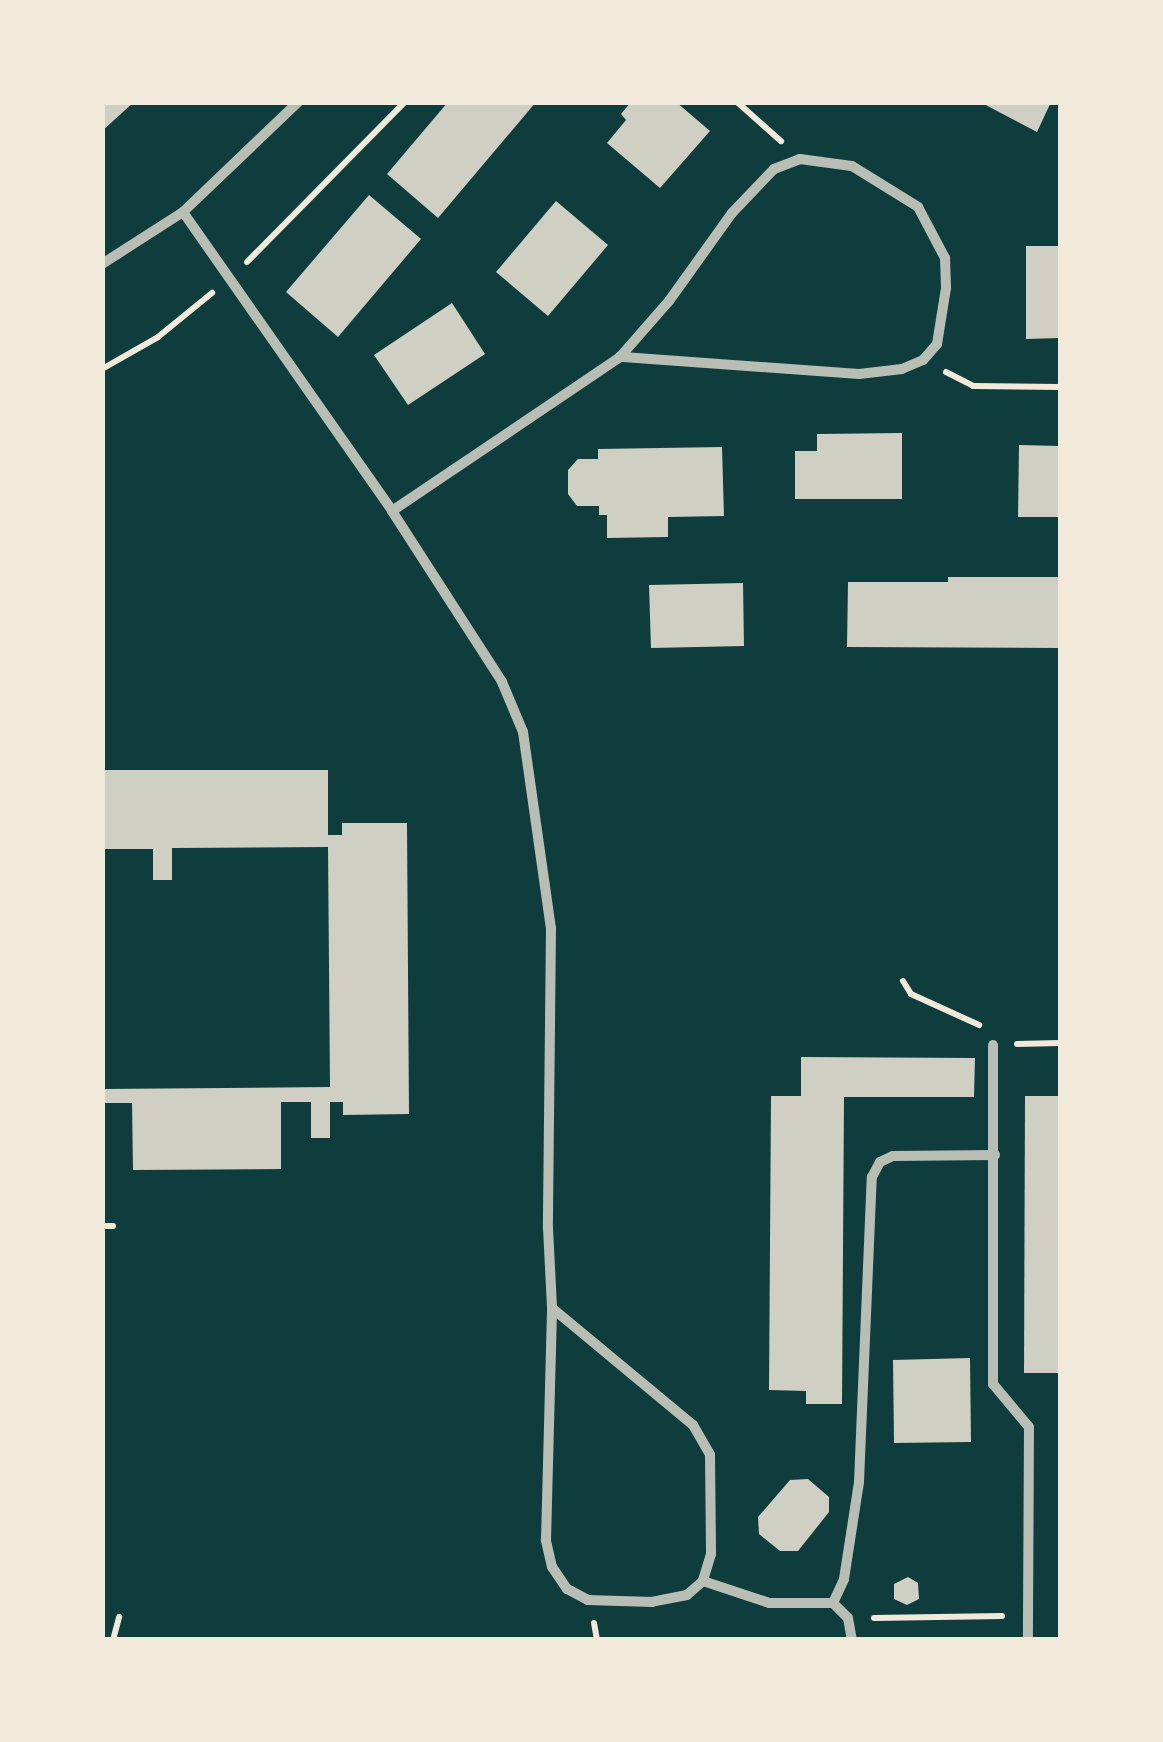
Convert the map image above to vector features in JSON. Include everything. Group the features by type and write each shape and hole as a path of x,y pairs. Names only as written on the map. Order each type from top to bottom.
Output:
{"street":[{"path":"102,264 183,212 298,102"},
{"path":"392,511 620,357 669,300 752,189 774,169 800,159 852,166 918,207 934,230 945,258 946,288 937,344 923,360 902,369 860,374 620,357"},
{"path":"183,212 392,511 502,682 523,732 551,928 548,1228 552,1308 546,1540 552,1567 567,1589 588,1600 616,1602 686,1595 703,1581 711,1554 710,1456 693,1425 552,1308"},
{"path":"993,1045 993,1384 1028,1427 1028,1640"},
{"path":"833,1603 844,1579 858,1482 872,1176 880,1162 893,1156 995,1155"},
{"path":"703,1581 769,1603 833,1603 848,1618 852,1640"}],"path":[{"path":"102,370 158,336 228,280 405,102"},
{"path":"737,102 800,159"},
{"path":"212,293 223,309"},
{"path":"973,386 1060,387"},
{"path":"903,981 912,994 978,1024 993,1045 1060,1043"},
{"path":"102,1226 113,1226"},
{"path":"580,1615 606,1618"},
{"path":"848,1618 1028,1616"},
{"path":"113,1640 119,1617"}],"building":[{"path":"102,102 134,102 102,131"},
{"path":"448,102 536,102 438,218 387,174"},
{"path":"631,102 676,102 710,131 660,188 607,143 626,120 621,114"},
{"path":"980,102 1051,102 1037,132"},
{"path":"369,195 421,239 338,337 286,292"},
{"path":"556,201 608,245 548,316 496,272"},
{"path":"1026,246 1060,246 1060,338 1026,339"},
{"path":"452,303 485,354 408,405 374,355"},
{"path":"902,433 902,499 795,499 795,451 817,451 817,434"},
{"path":"1019,445 1060,446 1060,517 1018,517"},
{"path":"722,447 724,516 668,517 668,537 607,538 607,515 599,515 599,506 577,506 568,494 568,470 578,459 598,459 598,449"},
{"path":"948,577 1060,577 1060,648 847,647 848,582 948,582"},
{"path":"743,583 744,646 651,648 649,585"},
{"path":"102,770 328,770 328,835 342,835 342,823 407,823 409,1114 343,1115 343,1102 330,1102 330,1138 311,1138 311,1102 281,1102 281,1169 133,1170 132,1103 102,1103 102,1089 330,1087 328,847 172,848 172,880 153,880 153,849 102,849"},
{"path":"801,1057 975,1058 974,1097 844,1097 842,1404 806,1404 806,1391 769,1390 771,1096 801,1096"},
{"path":"1025,1096 1060,1096 1060,1373 1024,1373"},
{"path":"970,1358 971,1442 894,1443 893,1360"},
{"path":"808,1479 829,1497 829,1512 798,1551 780,1551 759,1534 758,1517 790,1480"},
{"path":"908,1577 918,1583 919,1599 907,1605 894,1599 894,1584"}]}
